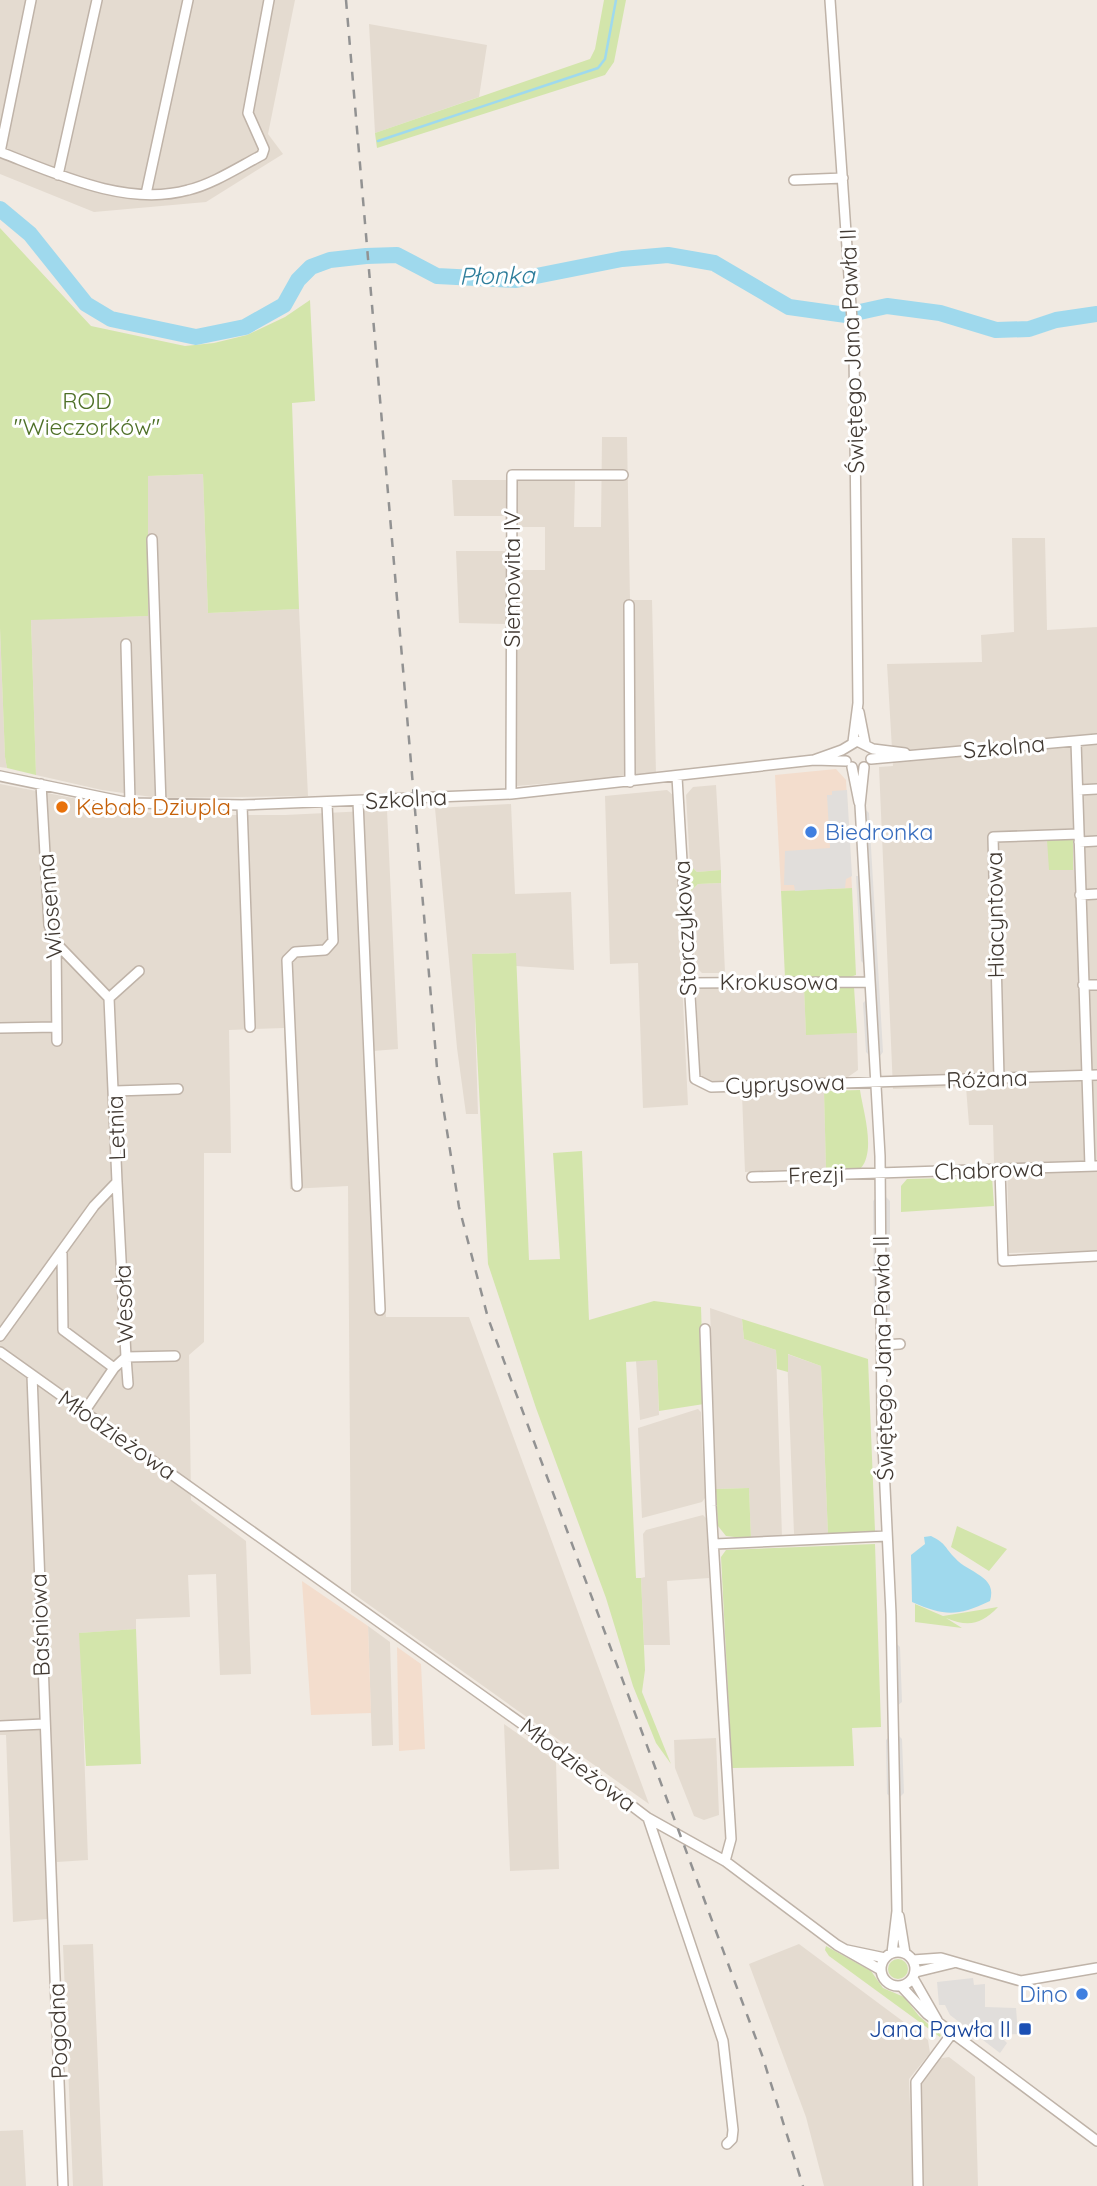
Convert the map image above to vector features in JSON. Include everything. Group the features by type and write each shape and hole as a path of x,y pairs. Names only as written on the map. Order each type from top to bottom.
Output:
{"street":[{"path":"31,0 0,152 58,175 129,193 146,194 188,190 262,155 264,149 248,113 269,0"},
{"path":"58,175 97,0"},
{"path":"146,194 188,0"},
{"name":"Świętego Jana Pawła II","path":"830,0 854,349 858,703 868,763 860,805"},
{"path":"794,180 843,178"},
{"name":"Siemowita IV","path":"511,793 512,475 623,475"},
{"path":"152,539 161,805"},
{"path":"629,605 630,782"},
{"path":"126,644 130,803"},
{"name":"Świętego Jana Pawła II","path":"858,703 849,745 849,764 860,805 876,1082 897,1911 905,1953"},
{"name":"Szkolna","path":"0,776 130,803 242,805 358,802 511,793 814,760 868,763 910,754 1097,739"},
{"path":"1076,741 1086,1076 1093,1166"},
{"name":"Szkolna","path":"814,760 849,745 867,745 910,754"},
{"name":"Storczykowa","path":"677,777 695,1079"},
{"name":"Wiosenna","path":"41,784 49,925 56,943 57,1041"},
{"path":"1078,790 1097,789"},
{"path":"358,802 380,1310"},
{"path":"297,1186 287,960 295,951 325,950 332,942 327,803"},
{"path":"242,805 250,1027"},
{"name":"Hiacyntowa","path":"999,1078 993,836 1079,838"},
{"path":"1079,838 1097,841"},
{"path":"1080,895 1097,894"},
{"path":"56,943 109,999 139,971"},
{"name":"Krokusowa","path":"688,983 870,982"},
{"path":"1083,985 1097,985"},
{"name":"Letnia","path":"0,1336 94,1206 117,1182 109,999"},
{"path":"0,1028 56,1027"},
{"name":"Różana","path":"876,1082 1097,1075"},
{"name":"Cyprysowa","path":"695,1079 711,1087 876,1082"},
{"path":"115,1091 178,1089"},
{"name":"Chabrowa","path":"880,1173 1093,1166"},
{"path":"1000,1170 1003,1261 1097,1256"},
{"name":"Frezji","path":"752,1177 880,1173"},
{"name":"Wesoła","path":"84,1412 114,1368 126,1357 117,1182"},
{"path":"62,1253 63,1330 114,1368"},
{"path":"705,1329 731,1839 725,1861"},
{"path":"882,1345 901,1344"},
{"name":"Młodzieżowa","path":"0,1352 554,1746 648,1818 725,1861 845,1950 881,1970"},
{"path":"128,1384 126,1357 175,1356"},
{"name":"Baśniowa","path":"32,1375 51,1875"},
{"path":"715,1544 887,1536"},
{"path":"0,1726 44,1724"},
{"path":"648,1818 723,2041 733,2130 732,2139 727,2144"},
{"name":"Pogodna","path":"51,1875 63,2186"},
{"name":"Świętego Jana Pawła II","path":"888,1955 897,1911"},
{"path":"845,1950 888,1955 905,1953 914,1960 941,1958 1001,1978 1021,1981 1097,1968"},
{"path":"888,1955 881,1970 888,1983 901,1986 927,2014 1097,2141"},
{"path":"914,1960 914,1975 938,2021"},
{"path":"901,1986 914,1975 958,1962"},
{"path":"918,2186 916,2082 953,2032"}],"shaded area":[{"path":"0,0 295,0 268,134 283,154 206,202 94,212 0,174"},
{"path":"369,24 487,45 479,97 375,133"},
{"path":"602,437 627,437 630,600 652,600 656,774 506,787 506,624 459,623 456,551 517,551 517,570 545,570 545,527 506,527 505,516 454,516 452,480 575,480 574,527 601,527"},
{"path":"203,474 208,613 299,609 308,796 159,798 102,790 36,775 31,619 148,616 148,476"},
{"path":"1012,538 1045,538 1047,630 1097,627 1097,1251 1009,1253 1007,1163 994,1163 993,1125 969,1125 966,1087 893,1089 879,767 893,766 887,664 982,662 981,635 1014,632"},
{"path":"0,628 5,757 7,768 0,767"},
{"path":"836,769 846,780 852,888 781,891 775,775"},
{"path":"0,784 161,815 285,815 387,810 398,1049 373,1051 386,1317 469,1317 649,1804 351,1592 348,1186 290,1189 284,1028 229,1030 231,1153 204,1153 204,1342 189,1355 191,1500 246,1541 251,1674 220,1675 216,1574 188,1575 190,1617 136,1619 136,1629 80,1633 88,1860 57,1862 58,1918 13,1922 6,1735 0,1735"},
{"path":"716,785 721,870 697,872 690,865 686,795 693,787"},
{"path":"667,790 673,795 688,1105 643,1108 638,963 610,964 605,796"},
{"path":"847,790 852,876 846,879 845,888 795,891 794,885 784,885 785,851 830,848 827,795 832,795 832,791"},
{"path":"511,804 515,894 571,892 574,970 516,966 515,953 473,954 478,1114 466,1114 457,1048 435,808"},
{"path":"865,809 869,813 883,1052 880,1056"},
{"path":"856,876 860,876 865,965 861,961"},
{"path":"721,883 725,973 702,973 695,966 691,891 698,884"},
{"path":"702,986 804,987 806,1034 857,1033 858,1070 848,1077 707,1082 700,1075 696,993"},
{"path":"867,999 870,1056 866,1052 863,1003"},
{"path":"824,1091 826,1169 745,1172 742,1094"},
{"path":"877,1197 877,1321 874,1317 873,1201"},
{"path":"886,1197 890,1201 890,1317 886,1321"},
{"path":"710,1308 742,1319 744,1339 776,1350 782,1537 751,1539 749,1488 716,1489"},
{"path":"787,1354 821,1366 828,1534 794,1534"},
{"path":"657,1360 659,1415 640,1420 636,1361"},
{"path":"698,1409 701,1412 705,1498 702,1502 642,1518 638,1428"},
{"path":"703,1515 706,1518 709,1578 667,1581 670,1645 644,1645 641,1578 645,1577 643,1534 646,1530"},
{"path":"302,1581 368,1626 371,1713 311,1715"},
{"path":"368,1626 390,1642 393,1745 372,1746"},
{"path":"897,1644 900,1647 902,1702 898,1705"},
{"path":"397,1647 421,1664 425,1749 399,1751"},
{"path":"504,1724 556,1761 559,1869 510,1871"},
{"path":"890,1736 891,1797 887,1794 886,1740"},
{"path":"899,1736 902,1739 904,1793 900,1797"},
{"path":"716,1738 719,1815 704,1820 694,1816 675,1768 674,1740"},
{"path":"93,1944 103,2186 73,2186 63,1945"},
{"path":"799,1944 928,2040 930,2053 909,2079 913,2186 824,2186 806,2117 749,1964"},
{"path":"973,1978 974,1985 985,1984 985,2007 1016,2008 1018,2034 999,2035 1007,2043 1000,2053 950,2015 945,2005 939,2005 937,1982"},
{"path":"949,2057 975,2077 978,2186 923,2186 920,2082 937,2059"},
{"path":"23,2130 26,2186 0,2186 0,2131"}],"green space":[{"path":"604,0 626,0 614,62 605,75 377,148 375,133 590,59 595,49"},
{"name":"ROD \"Wieczorków\"","path":"0,228 91,326 185,346 214,343 247,335 285,317 310,300 315,401 292,403 299,609 208,613 203,474 148,476 148,616 31,620 36,775 7,768 5,757 0,628"},
{"path":"1073,839 1073,870 1049,870 1047,840"},
{"path":"690,865 697,872 721,870 721,883 698,884 691,891"},
{"path":"852,888 856,975 847,978 785,978 781,891"},
{"path":"516,953 529,1260 560,1259 553,1153 582,1151 589,1320 654,1301 701,1307 704,1404 659,1411 657,1360 626,1362 636,1578 641,1578 645,1670 642,1692 671,1764 656,1743 633,1686 606,1598 536,1408 488,1264 472,954"},
{"path":"804,987 854,987 857,1033 806,1035"},
{"path":"860,1090 868,1141 865,1160 861,1168 826,1169 824,1091"},
{"path":"992,1177 994,1206 901,1212 901,1186 907,1179"},
{"path":"742,1319 868,1359 875,1531 828,1534 821,1366 788,1354 788,1372 777,1369 776,1350 744,1339"},
{"path":"749,1488 751,1539 726,1536 718,1526 716,1489"},
{"path":"957,1526 1007,1549 989,1571 951,1547"},
{"path":"875,1544 881,1727 852,1728 854,1766 732,1768 721,1557 726,1550"},
{"path":"915,1604 943,1616 998,1607 986,1618 974,1623 961,1623 946,1618 962,1628 915,1622"},
{"path":"136,1629 141,1764 86,1766 79,1633"},
{"path":"826,1946 871,1971 883,1988 904,1997 940,2037 829,1956 825,1950"},
{"path":"898,1959 905,1962 908,1969 905,1976 898,1979 891,1976 888,1969 891,1962"}],"water":[{"path":"931,1536 961,1563 986,1580 990,1586 990,1601 968,1610 951,1613 912,1602 911,1555 925,1544 924,1537"}],"waterway":[{"path":"378,141 598,68 605,59 616,0"},
{"name":"Płonka","path":"0,209 30,234 86,304 111,319 196,337 245,327 284,305 298,280 311,267 330,260 397,255 437,276 516,280 622,259 668,255 714,263 789,307 846,315 887,306 940,313 996,330 1029,329 1056,320 1097,314"}],"railway":[{"path":"346,0 437,1068 459,1207 488,1318 762,2055 803,2186"}],"place":[{"name":"Kebab Dziupla","path":"62,807"},
{"name":"Biedronka","path":"811,832"},
{"name":"Dino","path":"1082,1994"},
{"name":"Jana Pawła II","path":"1025,2029"}]}
